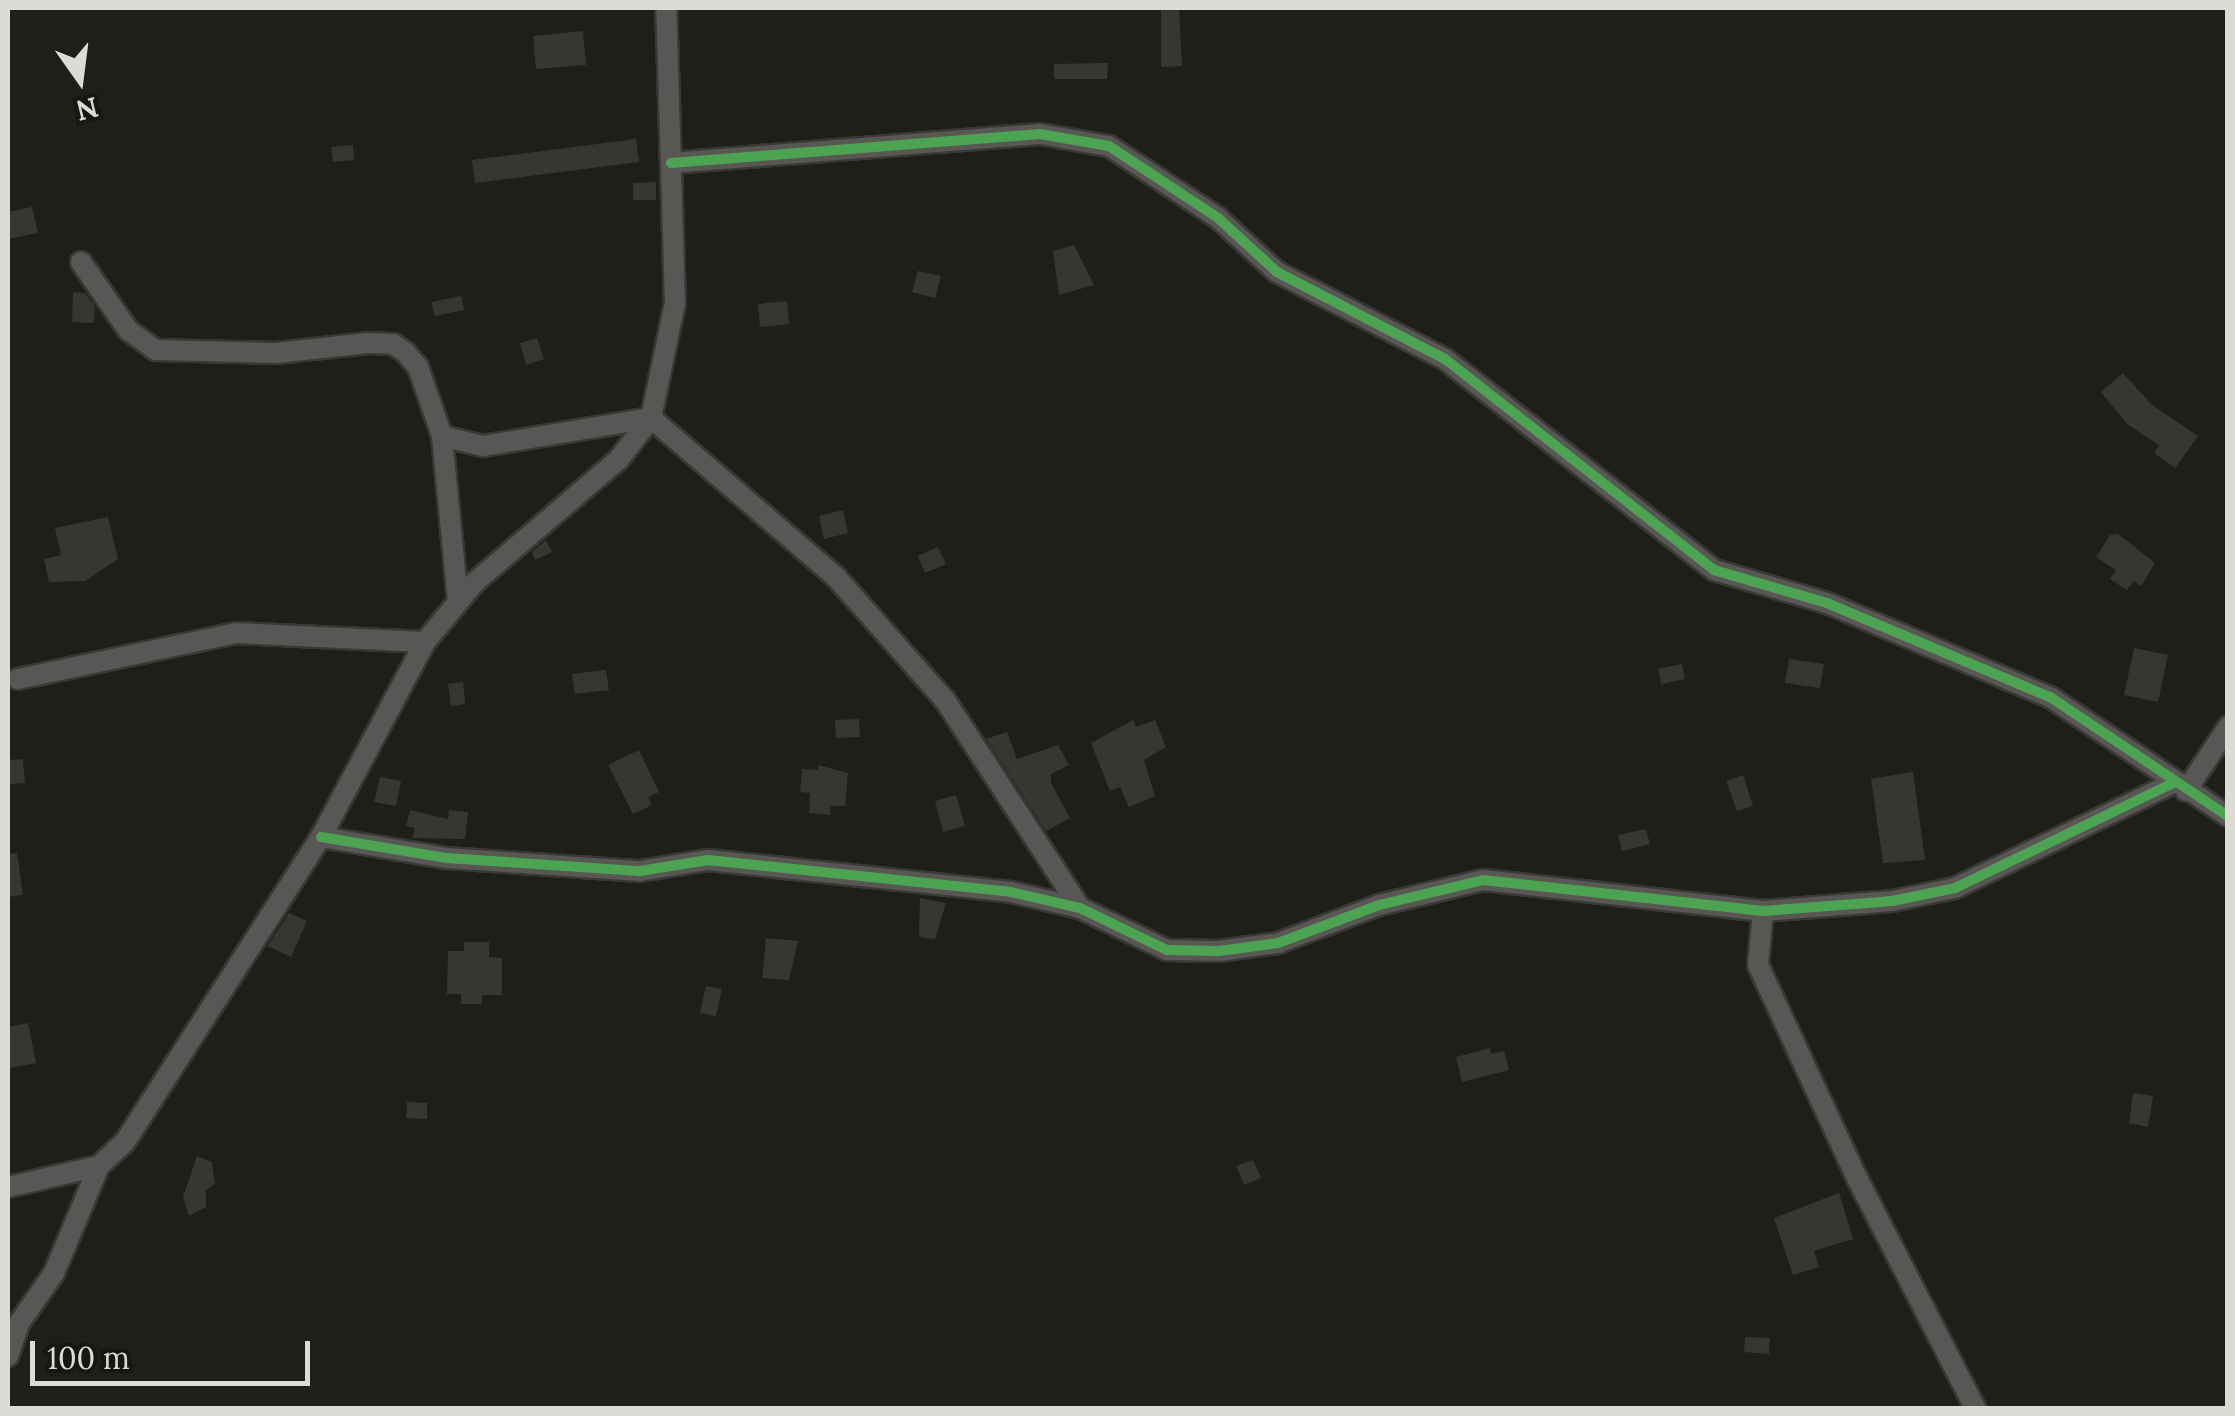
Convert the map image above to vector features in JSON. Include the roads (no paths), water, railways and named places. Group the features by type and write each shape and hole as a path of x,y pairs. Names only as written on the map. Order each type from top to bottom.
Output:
{"street":[{"path":"8,1356 20,1322 54,1274 99,1166 125,1142 321,837 425,642 458,601 619,459 651,418 675,303 666,8"},
{"path":"671,163 1040,134 1109,146 1218,218 1277,272 1445,360 1714,570 1828,602 2050,697 2179,787 2228,816"},
{"path":"82,262 128,330 156,350 276,354 392,344 418,366 442,436 458,601"},
{"path":"442,436 483,446 651,418 812,554 945,700 1080,908"},
{"path":"18,678 236,633 425,642"},
{"path":"321,837 447,858 640,871 708,860 1010,892 1080,908 1168,950 1218,950 1278,943 1379,905 1483,880 1763,911 1839,908 1955,888 2179,787 2228,727"},
{"path":"1763,911 1758,965 1872,1210 1976,1408"},
{"path":"8,1188 99,1166"}]}
